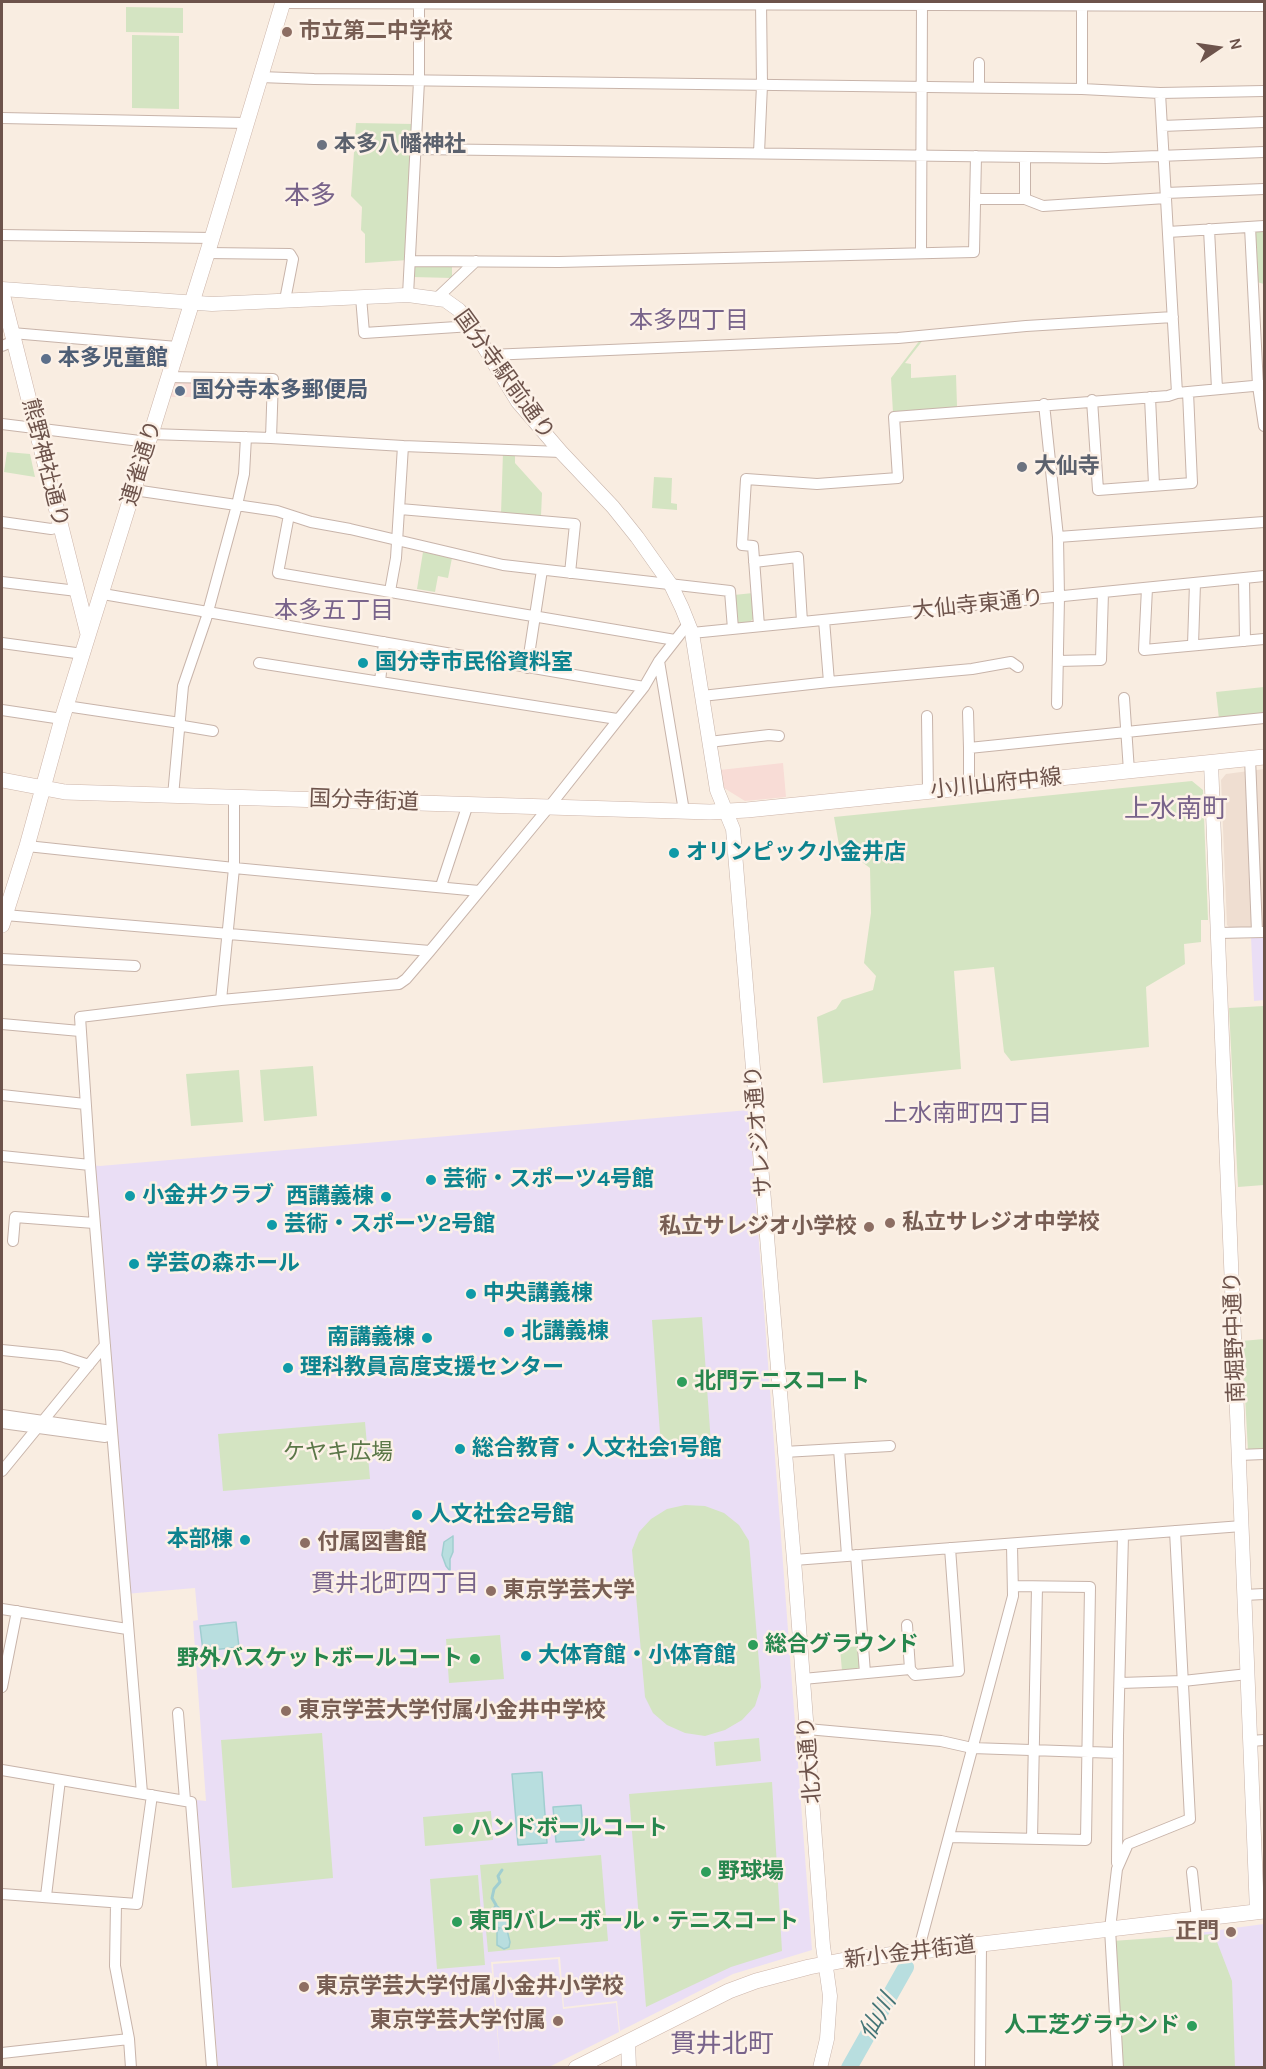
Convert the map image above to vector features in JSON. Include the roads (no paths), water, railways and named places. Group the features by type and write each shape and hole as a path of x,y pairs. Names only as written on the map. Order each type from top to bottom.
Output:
{"main road":[{"name":"連雀通り","path":"3,920 27,846 88,634 103,594 283,2"},
{"name":"熊野神社通り","path":"2,291 6,341 35,428 88,634"},
{"name":"小川山府中線","path":"727,811 1257,758"},
{"name":"国分寺街道","path":"2,780 65,792 727,811"},
{"name":"新小金井街道","path":"576,2067 738,1988 756,1981 826,1964 1261,1911"}],"street":[{"path":"283,2 1082,3 1264,6"},
{"path":"408,295 419,81 419,2"},
{"path":"759,153 762,86 761,2"},
{"path":"921,253 922,3"},
{"path":"1082,3 1082,89"},
{"path":"979,63 979,87"},
{"path":"261,76 419,81 979,87 1160,93 1264,91"},
{"path":"1092,400 1098,490 1192,483 1173,317 1160,93"},
{"path":"2,118 246,123"},
{"path":"1162,126 1264,122"},
{"path":"416,149 1024,157 1164,157 1264,152"},
{"path":"410,261 559,262 974,252 976,156"},
{"path":"1024,157 1024,199"},
{"path":"975,199 1024,199 1043,206 1264,189"},
{"path":"1168,232 1264,226"},
{"path":"1250,227 1259,291 1264,426"},
{"path":"1209,229 1217,389"},
{"path":"2,235 212,238"},
{"path":"207,253 290,254 293,259 285,300"},
{"path":"437,298 476,261"},
{"name":"国分寺駅前通り","path":"2,291 212,304 408,295 437,298 452,304 472,326 518,402 612,507 653,558 671,585 690,628 717,790 727,811"},
{"path":"362,297 364,333 472,326"},
{"path":"489,355 898,338 1026,326 1173,317"},
{"path":"6,341 177,347"},
{"path":"168,377 273,379 271,438"},
{"path":"759,626 753,546 742,545 746,479 817,484 898,478 894,417 1092,400 1168,396 1183,392 1261,385"},
{"path":"1150,397 1154,486"},
{"path":"1044,404 1058,537 1057,704"},
{"path":"2,424 149,438 246,437 561,452"},
{"path":"173,796 183,686 208,614 237,505 244,474 246,437"},
{"path":"390,591 398,540 403,446"},
{"path":"134,490 277,511 310,522 350,529 504,565 730,591 733,629"},
{"path":"400,509 575,524 570,573"},
{"path":"289,515 278,573 675,640"},
{"path":"2,522 51,529 60,527"},
{"path":"1058,537 1264,522"},
{"path":"754,562 798,557 802,622"},
{"path":"527,668 542,570"},
{"name":"大仙寺東通り","path":"690,628 733,629 1264,576"},
{"path":"1244,579 1245,640"},
{"path":"2,582 77,591"},
{"path":"1193,645 1196,583"},
{"path":"1147,588 1144,650 1264,639"},
{"path":"1058,661 1101,660 1103,592"},
{"path":"103,594 208,614 644,687"},
{"path":"824,620 829,682"},
{"path":"2,1894 137,1904 147,1794 127,1629 94,1223 80,1017 222,1000 399,984 430,951 549,807 644,687 675,640 690,628"},
{"path":"380,682 384,642"},
{"path":"2,643 83,654"},
{"path":"659,661 684,811"},
{"path":"702,696 972,669 1011,662 1018,667"},
{"path":"259,663 618,719"},
{"path":"1124,698 1129,771"},
{"path":"2,710 180,723 183,726 213,730"},
{"path":"968,712 969,787"},
{"path":"927,716 928,791"},
{"path":"969,748 1264,718"},
{"path":"709,742 769,735 779,736"},
{"path":"1218,933 1261,932 1257,758"},
{"name":"南堀野中通り","path":"1211,763 1248,1674 1258,1741 1261,1911"},
{"path":"222,1000 234,868 234,798"},
{"path":"441,886 468,804"},
{"name":"サレジオ通り","path":"727,811 734,829 784,1452"},
{"path":"27,846 479,891"},
{"path":"3,920 228,933 430,951"},
{"path":"2,959 135,966"},
{"path":"2,1024 80,1031"},
{"path":"2,1095 85,1104"},
{"path":"2,1156 90,1165"},
{"path":"13,1242 15,1217 94,1223"},
{"path":"2,1337 2,1349 61,1356 88,1365"},
{"path":"2,1471 105,1345"},
{"path":"2,1415 39,1424"},
{"path":"2,1423 105,1430 112,1434"},
{"path":"784,1452 890,1446"},
{"path":"839,1449 865,1673"},
{"name":"北大通り","path":"784,1452 830,1996 827,2039 819,2067"},
{"path":"1239,1455 1264,1454"},
{"path":"794,1560 1242,1526"},
{"path":"1117,1869 1128,1844 1190,1819 1174,1531"},
{"path":"1118,2067 1110,1929 1117,1869 1123,1535"},
{"path":"918,1952 1013,1596 1012,1545"},
{"path":"907,1625 910,1669 915,1675 959,1671 950,1548"},
{"path":"949,1837 1086,1840 1090,1587 1013,1586"},
{"path":"1032,1839 1037,1587"},
{"path":"1245,1595 1264,1594"},
{"path":"2,1609 127,1629"},
{"path":"2,1687 17,1611"},
{"path":"803,1679 910,1669"},
{"path":"1120,1683 1183,1681 1248,1674"},
{"path":"178,1713 185,1800"},
{"path":"807,1729 940,1741 972,1748 1118,1753"},
{"path":"2,1770 191,1802 212,2067"},
{"path":"45,1896 60,1780"},
{"path":"1192,1872 1197,1919"},
{"path":"116,1903 115,1966 129,2039 131,2067"},
{"path":"980,2067 981,1945"},
{"path":"2,2053 129,2039"},
{"path":"628,2042 629,2067"}],"water":[{"path":"453,1536 450,1571 442,1555 444,1542"},
{"path":"236,1622 239,1647 203,1651 200,1626"},
{"path":"542,1772 547,1843 518,1845 512,1774"},
{"path":"581,1805 584,1840 556,1842 553,1807"},
{"path":"496,1905 506,1913 507,1917 505,1927 510,1942 509,1947 504,1949 497,1945 497,1931 500,1928 489,1920 490,1912"}],"waterway":[{"path":"496,1905 492,1898 494,1889 500,1882 498,1876 502,1870"},
{"name":"仙川","path":"849,2068 906,1967"}],"place":[{"name":"市立第二中学校","path":"287,32"},
{"name":"本多八幡神社","path":"322,145"},
{"name":"本多児童館","path":"46,359"},
{"name":"国分寺本多郵便局","path":"180,391"},
{"name":"大仙寺","path":"1022,467"},
{"name":"国分寺市民俗資料室","path":"363,663"},
{"name":"オリンピック小金井店","path":"674,853"},
{"name":"芸術・スポーツ4号館","path":"431,1180"},
{"name":"小金井クラブ","path":"130,1196"},
{"name":"西講義棟","path":"386,1197"},
{"name":"私立サレジオ中学校","path":"890,1223"},
{"name":"芸術・スポーツ2号館","path":"272,1225"},
{"name":"私立サレジオ小学校","path":"869,1227"},
{"name":"学芸の森ホール","path":"134,1264"},
{"name":"中央講義棟","path":"471,1294"},
{"name":"北講義棟","path":"509,1332"},
{"name":"南講義棟","path":"427,1338"},
{"name":"理科教員高度支援センター","path":"288,1368"},
{"name":"北門テニスコート","path":"682,1382"},
{"name":"総合教育・人文社会1号館","path":"460,1449"},
{"name":"人文社会2号館","path":"417,1515"},
{"name":"本部棟","path":"245,1540"},
{"name":"付属図書館","path":"305,1543"},
{"name":"東京学芸大学","path":"491,1591"},
{"name":"総合グラウンド","path":"753,1645"},
{"name":"大体育館・小体育館","path":"526,1656"},
{"name":"野外バスケットボールコート","path":"475,1659"},
{"name":"東京学芸大学付属小金井中学校","path":"286,1711"},
{"name":"ハンドボールコート","path":"458,1829"},
{"name":"野球場","path":"706,1872"},
{"name":"東門バレーボール・テニスコート","path":"457,1922"},
{"name":"正門","path":"1231,1932"},
{"name":"東京学芸大学付属小金井小学校","path":"304,1987"},
{"name":"東京学芸大学付属","path":"558,2021"},
{"name":"人工芝グラウンド","path":"1192,2026"}],"district":[{"name":"本多","path":"310,197"},
{"name":"本多四丁目","path":"689,321"},
{"name":"本多五丁目","path":"334,611"},
{"name":"上水南町","path":"1176,810"},
{"name":"上水南町四丁目","path":"968,1114"},
{"name":"貫井北町四丁目","path":"395,1584"},
{"name":"貫井北町","path":"722,2045"}],"park label":[{"name":"ケヤキ広場","path":"338,1453"}]}
